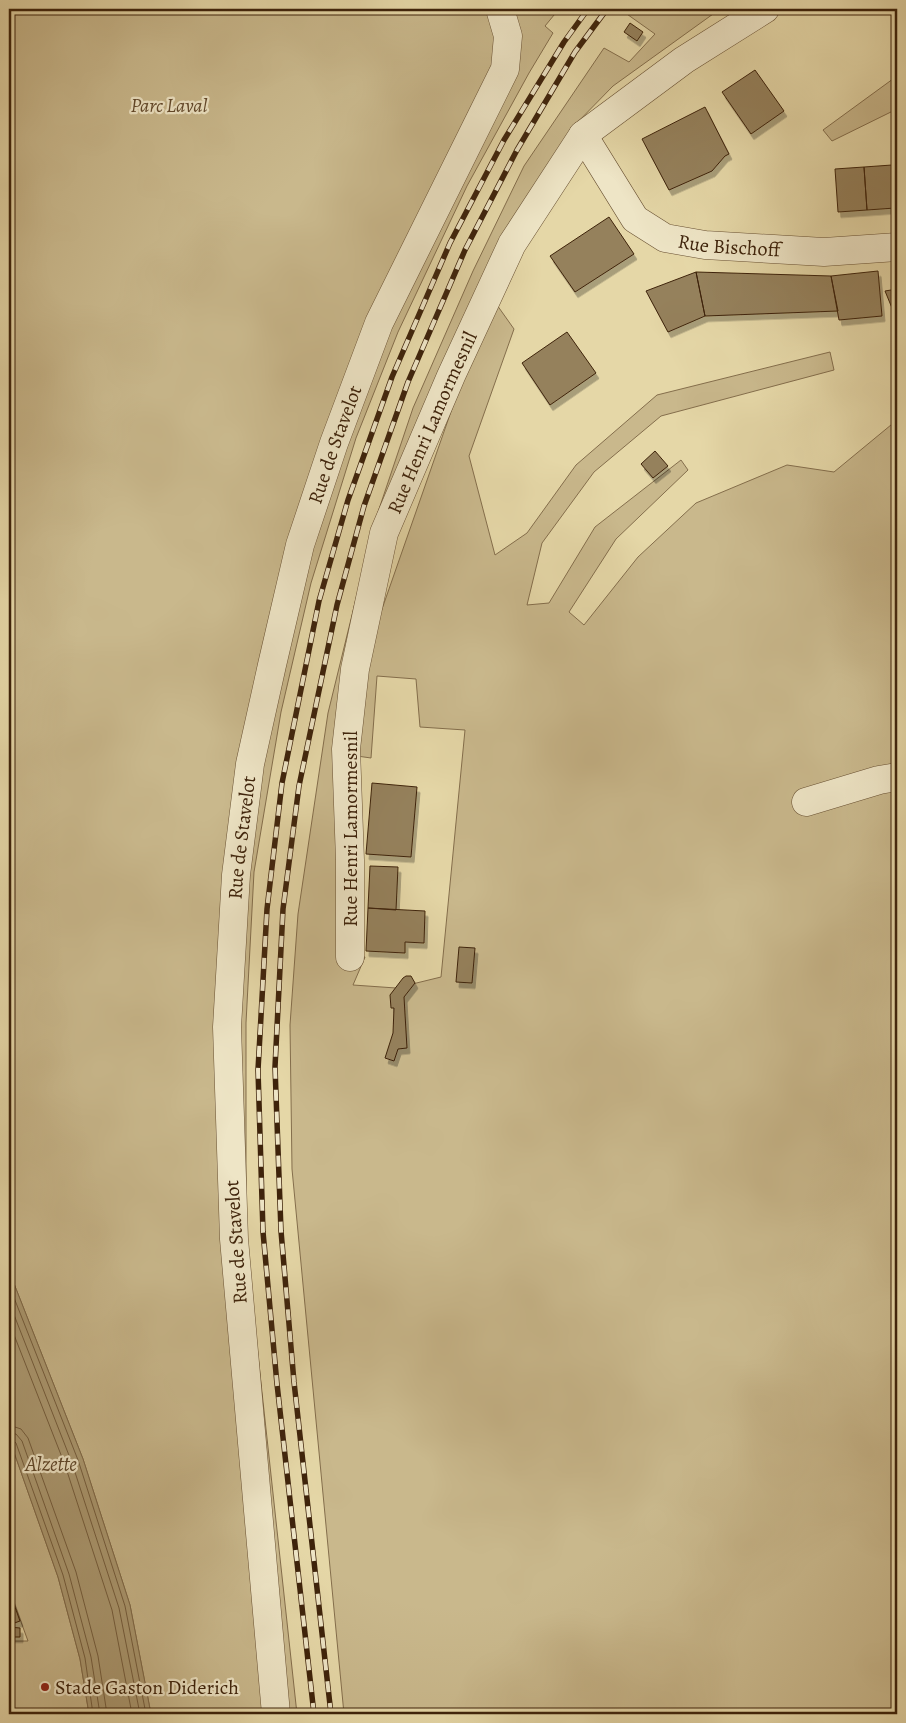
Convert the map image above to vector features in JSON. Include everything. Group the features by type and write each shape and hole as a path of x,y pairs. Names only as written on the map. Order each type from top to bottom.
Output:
{"street":[{"name":"Rue de Stavelot","path":"276,1714 234,1239 226,1027 237,866 250,764 300,545 334,443 379,323 505,69 508,36 500,9"},
{"name":"Rue Henri Lamormesnil","path":"350,957 350,860 346,749 355,669 384,532 451,376 512,244 583,135 684,60 765,9"},
{"name":"Rue Bischoff","path":"583,135 635,219 665,238 705,245 824,252 897,247"},
{"path":"806,802 878,780 897,777"}],"green space":[{"name":"Parc Laval","path":"9,9 559,9 545,26 553,33 467,186 398,332 356,438 311,583 281,712 254,872 246,1023 246,1245 297,1714 151,1714 130,1605 83,1459 9,1271"},
{"path":"627,9 720,9 613,86 570,130 504,242 346,667 350,957 365,957 353,985 396,988 441,977 465,730 420,727 416,679 377,676 371,758 357,756 360,672 461,383 497,305 514,329 469,456 495,555 527,533 576,465 657,395 830,352 834,370 661,416 594,472 542,543 527,605 549,603 595,527 681,460 688,470 616,539 569,612 584,625 638,557 696,503 787,465 834,472 897,420 897,1714 344,1714 292,1169 290,1025 298,914 328,713 375,521 413,408 473,271 524,166 604,48 629,62 655,34 624,12"},
{"path":"897,76 897,109 832,141 823,130"},
{"path":"9,1438 58,1577 80,1659 89,1714 9,1714 9,1641 28,1641 9,1589"}],"water":[{"name":"Alzette","path":"9,1271 83,1459 130,1605 151,1714 89,1714 80,1659 58,1577 9,1438"}],"building":[{"path":"630,23 643,32 637,41 624,32"},
{"path":"755,70 784,111 751,134 722,92"},
{"path":"705,107 729,154 712,171 669,190 642,139"},
{"path":"897,164 897,208 895,208 892,165"},
{"path":"892,165 895,208 867,210 864,167"},
{"path":"864,167 867,210 838,212 835,169"},
{"path":"609,217 634,254 575,292 550,256"},
{"path":"878,271 882,316 839,320 831,276"},
{"path":"696,272 705,316 668,332 646,291"},
{"path":"696,272 831,276 838,311 705,316"},
{"path":"897,289 897,306 892,308 885,291"},
{"path":"567,332 596,373 550,405 522,363"},
{"path":"655,451 668,466 653,478 641,464"},
{"path":"372,783 417,787 411,857 366,854"},
{"path":"370,866 398,867 396,910 368,908"},
{"path":"368,908 425,911 424,943 405,942 405,953 366,951"},
{"path":"459,947 475,948 472,983 456,982"},
{"path":"406,976 411,976 415,983 404,997 407,1048 398,1049 394,1061 385,1058 393,1033 394,1008 391,1008 390,995"},
{"path":"11,1596 20,1621 9,1625 9,1597"},
{"path":"9,1627 20,1628 20,1637 9,1637"}],"railway":[{"path":"314,1714 277,1384 263,1232 258,1070 267,909 282,783 319,601 348,500 392,377 450,243 504,140 564,42 588,9"},
{"path":"331,1714 294,1382 281,1231 275,1067 283,909 299,786 337,605 364,506 408,382 465,250 517,150 575,52 607,9"}],"place":[{"name":"Stade Gaston Diderich","path":"45,1687"}]}
